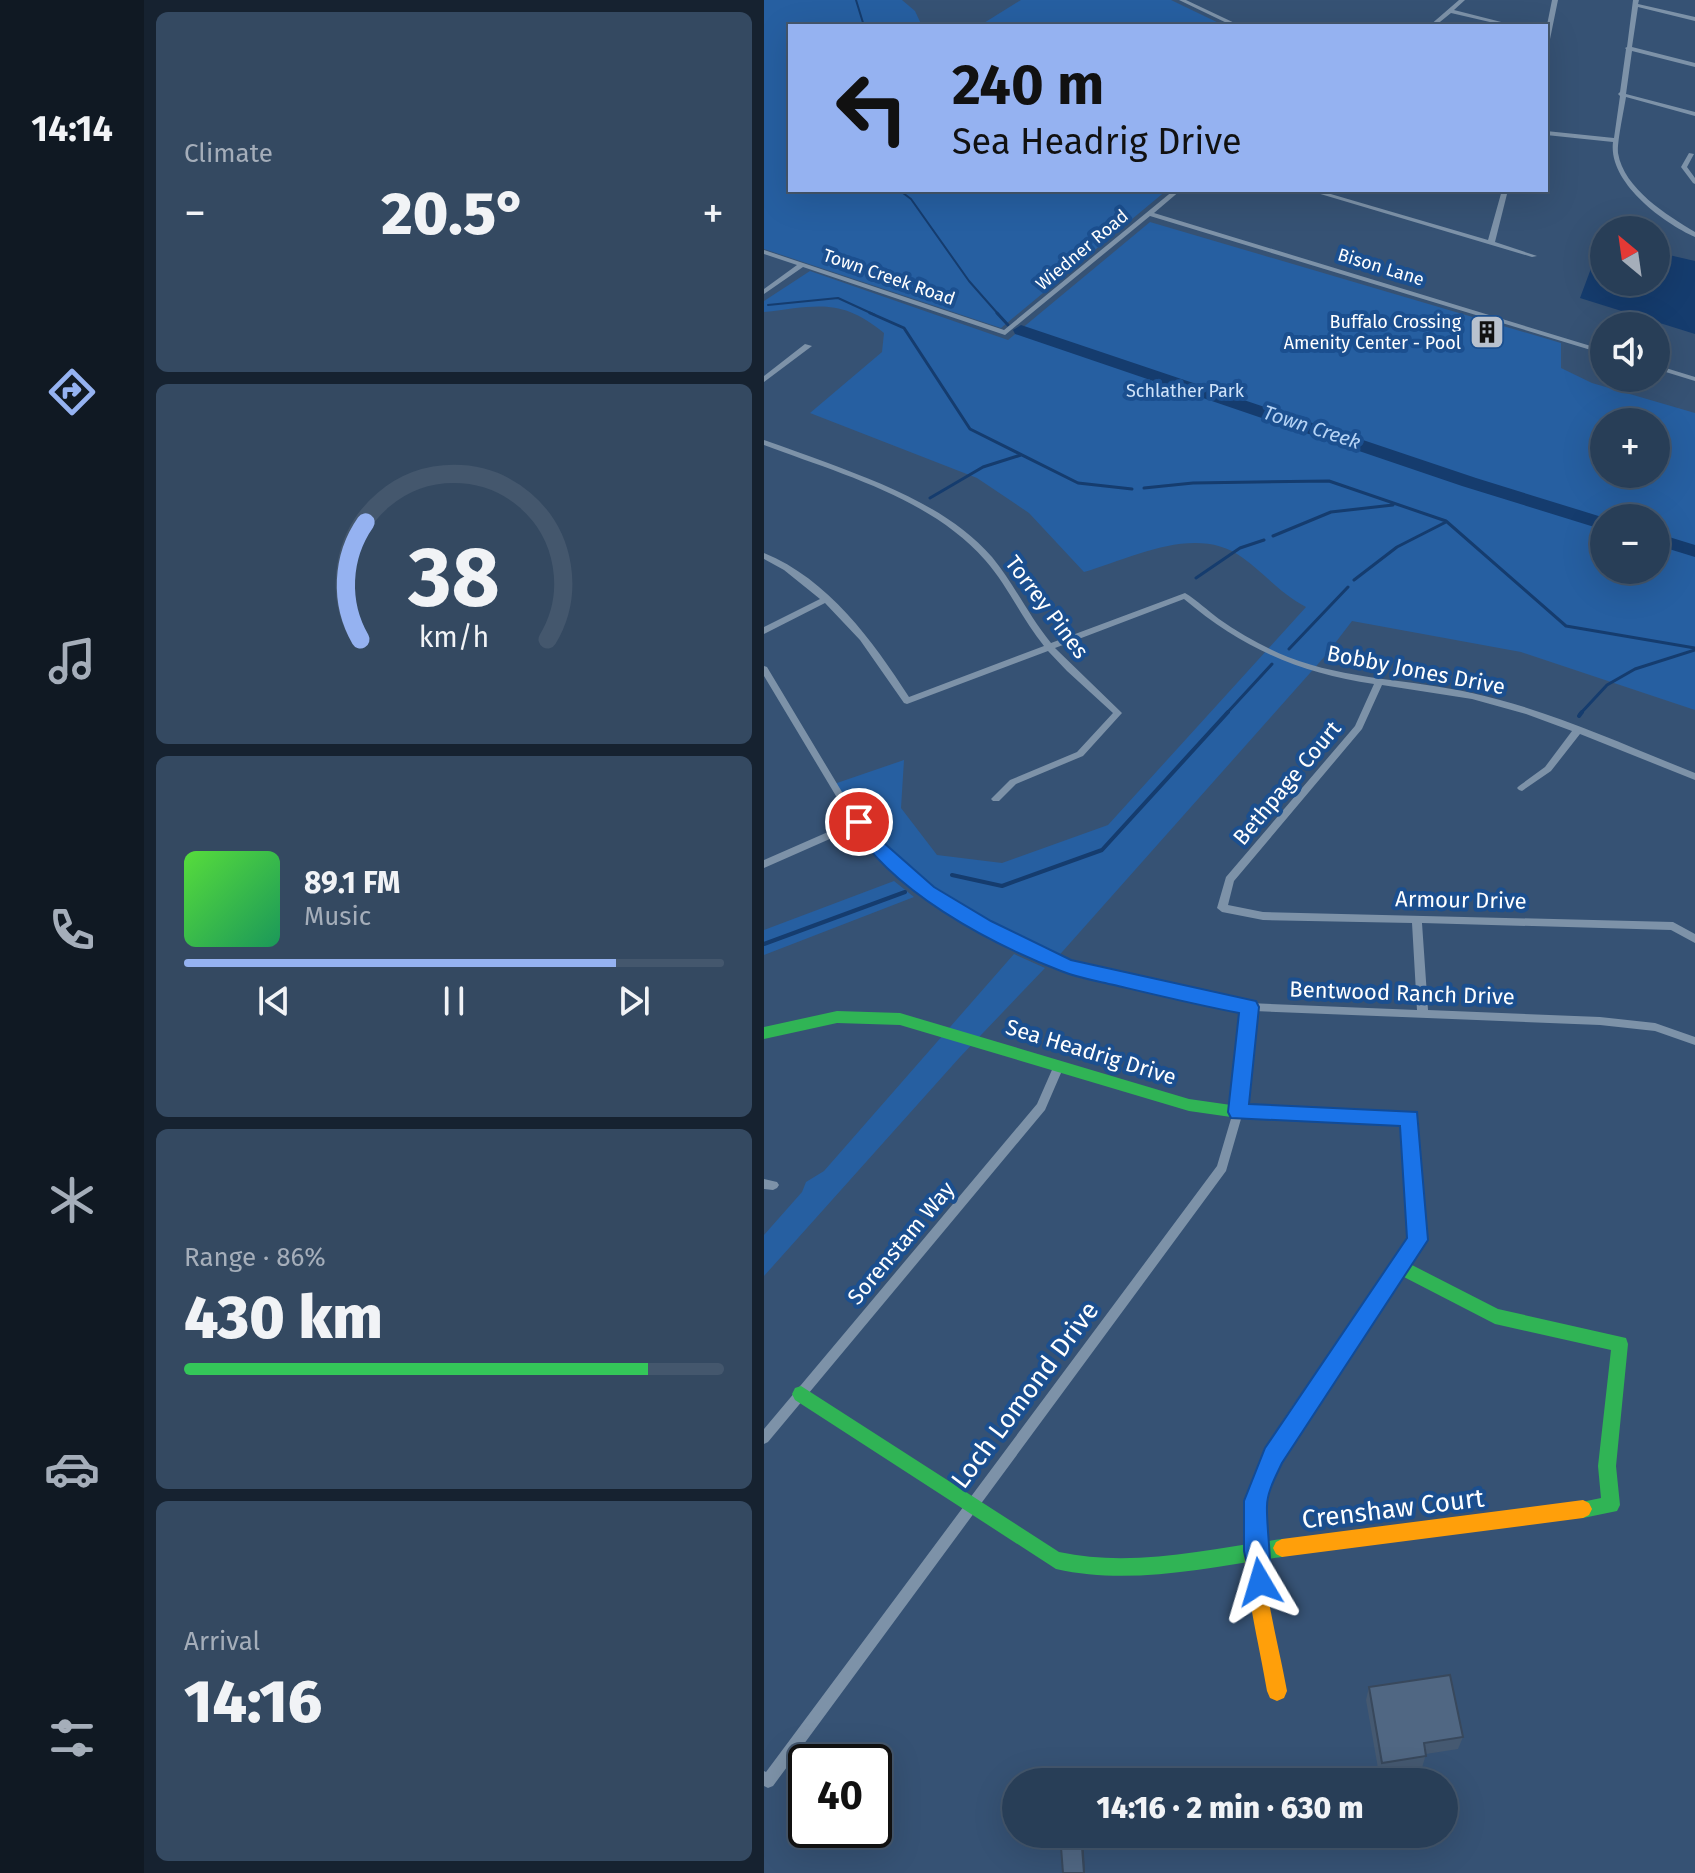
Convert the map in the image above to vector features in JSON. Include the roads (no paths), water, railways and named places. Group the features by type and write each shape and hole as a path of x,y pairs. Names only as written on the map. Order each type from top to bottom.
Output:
{"street":[{"path":"1182,0 1234,24"},
{"path":"1434,24 1462,0"},
{"path":"1548,27 1555,0"},
{"path":"1695,19 1636,3 1615,140 1620,173 1635,193 1695,235"},
{"path":"1450,11 1505,24"},
{"path":"1628,48 1695,65"},
{"path":"1621,94 1695,114"},
{"path":"1548,133 1615,140"},
{"path":"1691,154 1684,167 1695,182"},
{"name":"Wiedner Road","path":"1005,333 1176,192"},
{"path":"1317,192 1534,256"},
{"path":"1491,243 1504,192"},
{"name":"Bison Lane","path":"1150,214 1590,348"},
{"name":"Town Creek Road","path":"764,252 1005,333"},
{"path":"764,292 802,265"},
{"path":"764,380 808,346"},
{"path":"1670,371 1695,379"},
{"name":"Torrey Pines","path":"764,442 911,502 953,527 980,550 1008,582 1029,621 1050,647 1118,713 1080,754 1013,782 996,799"},
{"path":"764,556 825,600 881,660 907,701 1050,647"},
{"name":"Bobby Jones Drive","path":"1050,647 1185,596 1218,625 1263,650 1321,671 1471,696 1520,709 1695,777"},
{"path":"764,631 825,600"},
{"name":"Bentwood Ranch Drive","path":"764,669 877,847 928,892 985,926 1067,966 1249,1007 1600,1021 1655,1027 1695,1041"},
{"name":"Bethpage Court","path":"1222,908 1229,880 1359,727 1380,681"},
{"path":"1522,788 1548,769 1577,731"},
{"path":"764,864 859,822"},
{"name":"Armour Drive","path":"1222,908 1263,916 1673,926 1695,939"},
{"path":"1417,919 1423,1015"},
{"name":"Loch Lomond Drive","path":"766,1780 1222,1168 1238,1112 1249,1007"},
{"name":"Sea Headrig Drive","path":"764,1033 837,1017 900,1019 1189,1105 1238,1112 1410,1118 1417,1240 1399,1267"},
{"name":"Sorenstam Way","path":"764,1438 1041,1107 1059,1066"},
{"path":"1277,1691 1255,1551 1255,1501 1273,1456 1399,1267"},
{"name":"Crenshaw Court","path":"801,1394 1056,1560 1082,1568 1125,1568 1611,1505 1607,1466 1620,1344 1495,1316 1399,1267"}],"waterway":[{"name":"Town Creek","path":"856,0 863,24"},
{"name":"Town Creek","path":"902,192 911,199 969,281 999,315"},
{"path":"768,305 838,298 875,315"},
{"path":"870,313 904,328 970,429 1078,483 1132,489"},
{"name":"Town Creek","path":"997,313 1008,325"},
{"name":"Town Creek","path":"1021,330 1469,482 1590,520"},
{"path":"930,498 983,467 1021,455"},
{"path":"1144,488 1193,483 1329,481 1446,521 1566,626 1695,648"},
{"path":"1273,536 1331,512 1393,505"},
{"path":"1354,580 1397,547 1446,522"},
{"path":"1196,578 1240,548 1264,540"},
{"name":"Town Creek","path":"1670,543 1695,551"},
{"path":"1289,649 1348,587"},
{"path":"1580,714 1607,685 1635,669 1695,650"},
{"path":"1226,714 1272,664"},
{"path":"952,875 1002,886 1102,850 1228,712"},
{"path":"1579,716 1582,712"},
{"path":"764,944 905,892"}],"place":[{"name":"Buffalo Crossing Amenity Center - Pool","path":"1487,332"}],"park label":[{"name":"Schlather Park","path":"1185,391"}]}
